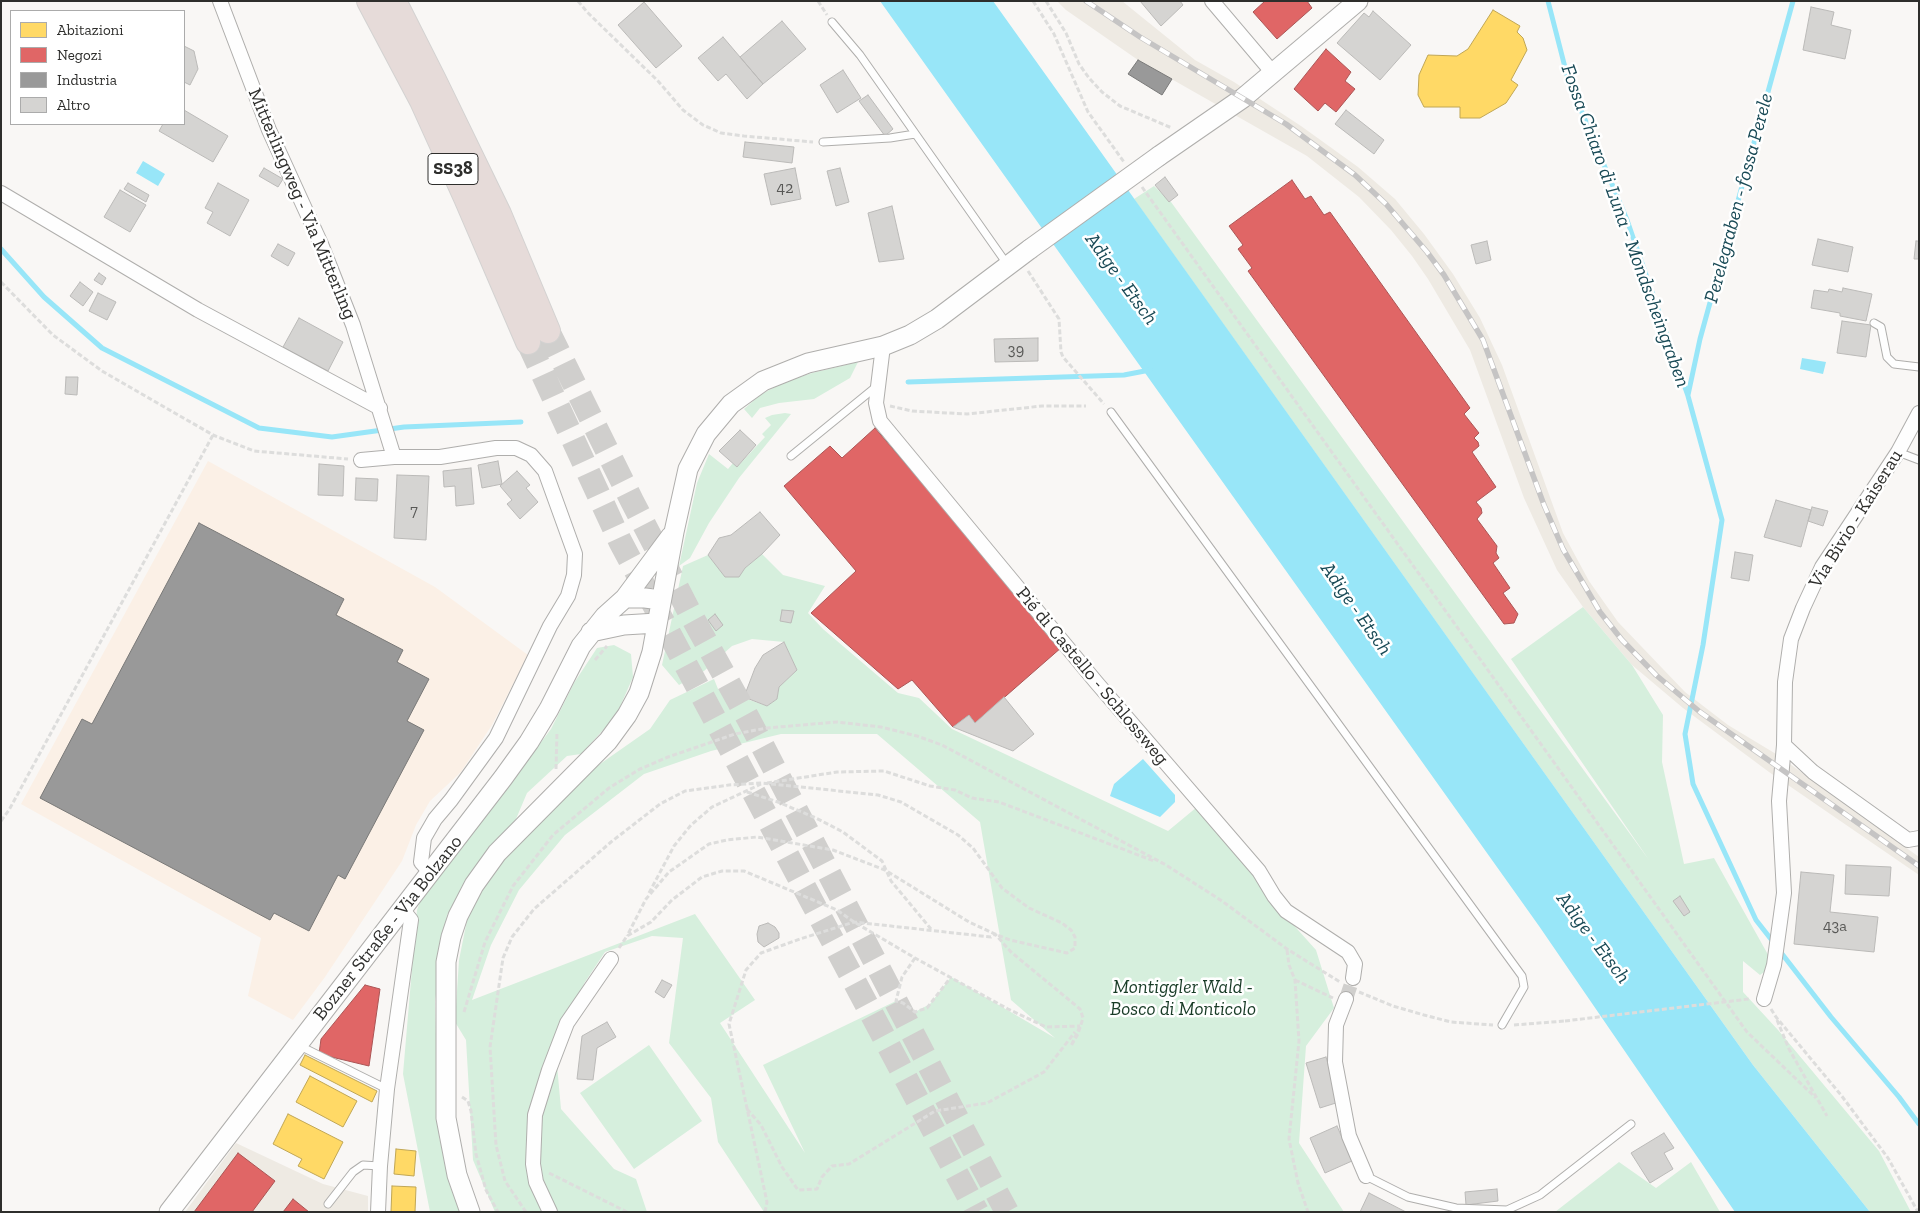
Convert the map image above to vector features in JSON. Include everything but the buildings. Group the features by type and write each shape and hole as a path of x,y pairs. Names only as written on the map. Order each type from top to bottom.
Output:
{"highway":[{"name":"SS38","path":"369,1 422,101 528,342"},
{"name":"SS38","path":"394,1 499,214 548,332"}],"main road":[{"path":"470,1212 457,1175 446,1118 446,962 451,937 458,916 474,885 497,853 608,741 628,715 642,684 652,652 686,477 706,434 731,404 763,381 808,363 883,346 910,335 936,319 1159,156 1243,98 1358,1"},
{"name":"Bozner Straße - Via Bolzano","path":"169,1212 431,873 529,742 549,709 581,646 591,632 625,598 674,532"},
{"path":"625,598 661,600"},
{"path":"591,632 624,625 657,623"},
{"path":"624,625 640,638 652,652"}],"street":[{"name":"Mitterlingweg - Via Mitterling","path":"220,1 269,130 322,244 353,325 394,457"},
{"path":"1212,1 1273,73"},
{"path":"1,193 198,310 382,414"},
{"name":"Pié di Castello - Schlossweg","path":"883,346 876,403 880,421 1096,682 1259,871 1274,896 1286,911 1348,952 1356,964 1349,991 1336,1025 1335,1062 1349,1136 1366,1176"},
{"name":"Via Bivio - Kaiserau","path":"1764,999 1774,965 1781,926 1784,872 1779,801 1784,745 1785,682 1791,639 1822,567 1898,452 1919,413"},
{"path":"361,460 394,457 440,458 496,448 516,448 531,455 545,471 575,554 574,574 568,596 550,626 496,738 435,819 424,838 421,862 431,873"},
{"path":"1784,745 1813,772 1908,840 1919,838"},
{"path":"378,1212 387,1089 411,920 402,909"},
{"path":"550,1212 536,1182 533,1164 535,1115 567,1023 612,959"}],"lane":[{"path":"832,22 860,55 1008,266"},
{"path":"823,142 890,138 915,134"},
{"path":"1874,323 1881,327 1887,357 1894,364 1919,367"},
{"path":"792,456 877,386"},
{"path":"1111,412 1522,976 1524,987 1502,1025"},
{"path":"1898,452 1919,460"},
{"path":"297,1045 387,1089"},
{"path":"1366,1176 1408,1197 1456,1208 1507,1210 1540,1195 1631,1124"},
{"path":"328,1204 353,1172 363,1165 380,1166"}],"path":[{"path":"578,1 658,81 683,110 703,125 721,133 823,142"},
{"path":"818,1 832,22"},
{"path":"1033,1 1054,34 1088,112 1128,168"},
{"path":"1046,1 1066,33 1079,64 1102,92 1120,106 1168,126 1186,138"},
{"path":"1140,185 1747,1032 1816,1098"},
{"path":"1027,268 1059,319 1063,357 1111,412"},
{"path":"1,282 52,335 102,371 213,435 254,451 361,460"},
{"path":"876,403 912,411 967,414 1042,406 1086,406"},
{"path":"1,821 14,802 213,435"},
{"path":"463,1015 485,942 513,886 553,835 609,788 640,769 668,757 735,734 767,728 837,722 881,727 917,736 942,745 1166,865 1222,901 1287,950 1349,991"},
{"path":"557,732 556,769 565,784"},
{"path":"612,959 627,936 674,846 691,825 712,807 762,784 837,772 884,771 930,786 955,790 972,798 999,802 1166,865"},
{"path":"526,1212 505,1181 496,1145 490,1047 503,958 512,936 534,909 611,842 660,804 685,791 729,785 762,784 878,795 901,802 958,835 973,848 1002,888 1029,908 1072,930 1075,937 1075,948 1067,953 1060,952 995,934 969,922 885,870 833,850 757,837 710,844 669,872 646,898"},
{"path":"747,792 778,802 843,832 882,862 891,881 932,930"},
{"path":"627,936 651,922 672,900 702,878 722,871 744,871 837,910 915,958 1008,1009 1046,1027 1080,1026"},
{"path":"766,1212 767,1202 729,1024 746,970 760,953 854,922 991,938 995,934"},
{"path":"995,934 1011,952 1080,1009 1083,1018 1071,1046 1080,1026"},
{"path":"1287,950 1289,965 1295,980 1299,1041 1290,1139 1298,1183 1308,1212"},
{"path":"915,958 902,977 896,1001 904,1003 915,1012 927,1008 951,977"},
{"path":"1295,980 1349,991 1424,1016 1451,1022 1502,1025 1531,1025 1748,998"},
{"path":"1764,999 1776,1017 1841,1095 1888,1158 1918,1212"},
{"path":"1776,1017 1789,1049 1827,1116"},
{"path":"747,1108 761,1125 782,1167 798,1190 818,1189 822,1177 832,1166 850,1164 935,1112 987,1103 1044,1072 1080,1026"},
{"path":"460,1104 460,1095 468,1101 476,1154 486,1190 498,1212"},
{"path":"533,1164 627,1212"}],"shaded area":[{"path":"1057,1 1122,1 1195,60 1234,82 1301,126 1358,167 1395,199 1424,234 1453,274 1480,318 1502,365 1563,533 1589,581 1618,622 1685,692 1728,725 1776,754 1919,857 1919,875 1769,772 1683,708 1632,665 1583,607 1557,570 1524,498 1470,350 1428,279 1412,256 1391,230 1359,197 1307,156 1138,60 1066,10"},
{"path":"208,461 435,587 528,655 492,725 461,772 430,801 416,825 402,861 325,977 293,1020 248,996 261,938 21,804"},
{"path":"236,1143 323,1184 368,1196 368,1212 185,1212"}],"green space":[{"path":"1154,186 1171,202 1649,860 1511,659 1583,607 1632,665 1663,715 1662,762 1684,864 1714,858 1771,960 1767,970 1760,975 1743,961 1743,992 1778,1030 1879,1151 1911,1212 1870,1212 1753,1065 1134,199"},
{"path":"858,362 850,378 814,399 779,403 760,408 752,418 744,409 760,395 782,383 812,373"},
{"path":"785,413 791,414 739,478 709,523 690,558 679,566 697,483 709,454 728,469 733,463 737,467 765,437 762,434 771,425 765,418"},
{"name":"Montiggler Wald - Bosco di Monticolo","path":"762,554 783,575 825,586 808,613 823,629 898,693 919,698 952,729 1168,831 1197,807 1255,875 1281,911 1316,950 1334,1008 1306,1046 1299,1143 1344,1212 764,1212 718,1142 711,1098 669,1043 683,938 652,936 605,952 585,982 567,1019 556,1054 561,1109 614,1169 636,1179 647,1212 495,1212 473,1160 466,1040 455,1022 459,960 467,920 482,881 580,778 650,729 670,700 714,679 718,689 767,706 777,699 779,687 797,670 784,642 752,639 732,646 704,671 679,685 662,665 683,566 708,555 725,576 738,577 745,568","holes":["781,734 877,734 980,822 1011,1000 1055,1038 951,977 930,1004 915,1012 896,1001 763,1065 805,1153 720,1023 755,1000 695,914 472,1000 491,945 519,890 565,835 644,774 711,751"]},
{"path":"614,645 631,654 633,677 616,716 581,754 567,756 527,793 516,819 475,869 447,915 435,1001 439,1138 465,1212 430,1212 403,1074 417,910 427,883 514,778 551,729 574,683 597,648"},
{"path":"649,1045 702,1121 634,1169 580,1093"},
{"path":"1619,1162 1656,1188 1691,1162 1720,1212 1555,1212"}],"water":[{"name":"Adige - Etsch","path":"880,1 993,1 1753,1065 1870,1212 1735,1212 1539,926"},
{"path":"143,161 165,174 158,186 136,173"},
{"path":"1802,358 1826,362 1823,374 1800,369"},
{"path":"1143,759 1175,795 1175,802 1160,817 1110,796 1114,784"}],"waterway":[{"name":"Fossa Chiaro di Luna - Mondscheingraben","path":"1548,1 1568,79 1627,220 1688,396 1722,520 1703,645 1685,734 1693,784 1756,920 1774,943"},
{"name":"Perelegraben - fossa Perele","path":"1688,395 1700,339 1793,1"},
{"path":"1,249 44,297 102,348 259,428 332,437 404,427 521,422"},
{"path":"908,382 1124,375 1150,370"},
{"name":"Fossa Chiaro di Luna - Mondscheingraben","path":"1779,950 1919,1124"}],"tunnel":[{"path":"548,331 690,613 749,720 1007,1212"},
{"path":"528,342 620,541 977,1212"},
{"path":"1346,999 1353,978"}],"railway":[{"path":"1086,1 1140,37 1286,124 1355,175 1386,204 1444,275 1483,340 1544,505 1563,549 1600,612 1622,640 1656,675 1700,712 1919,866"}]}
